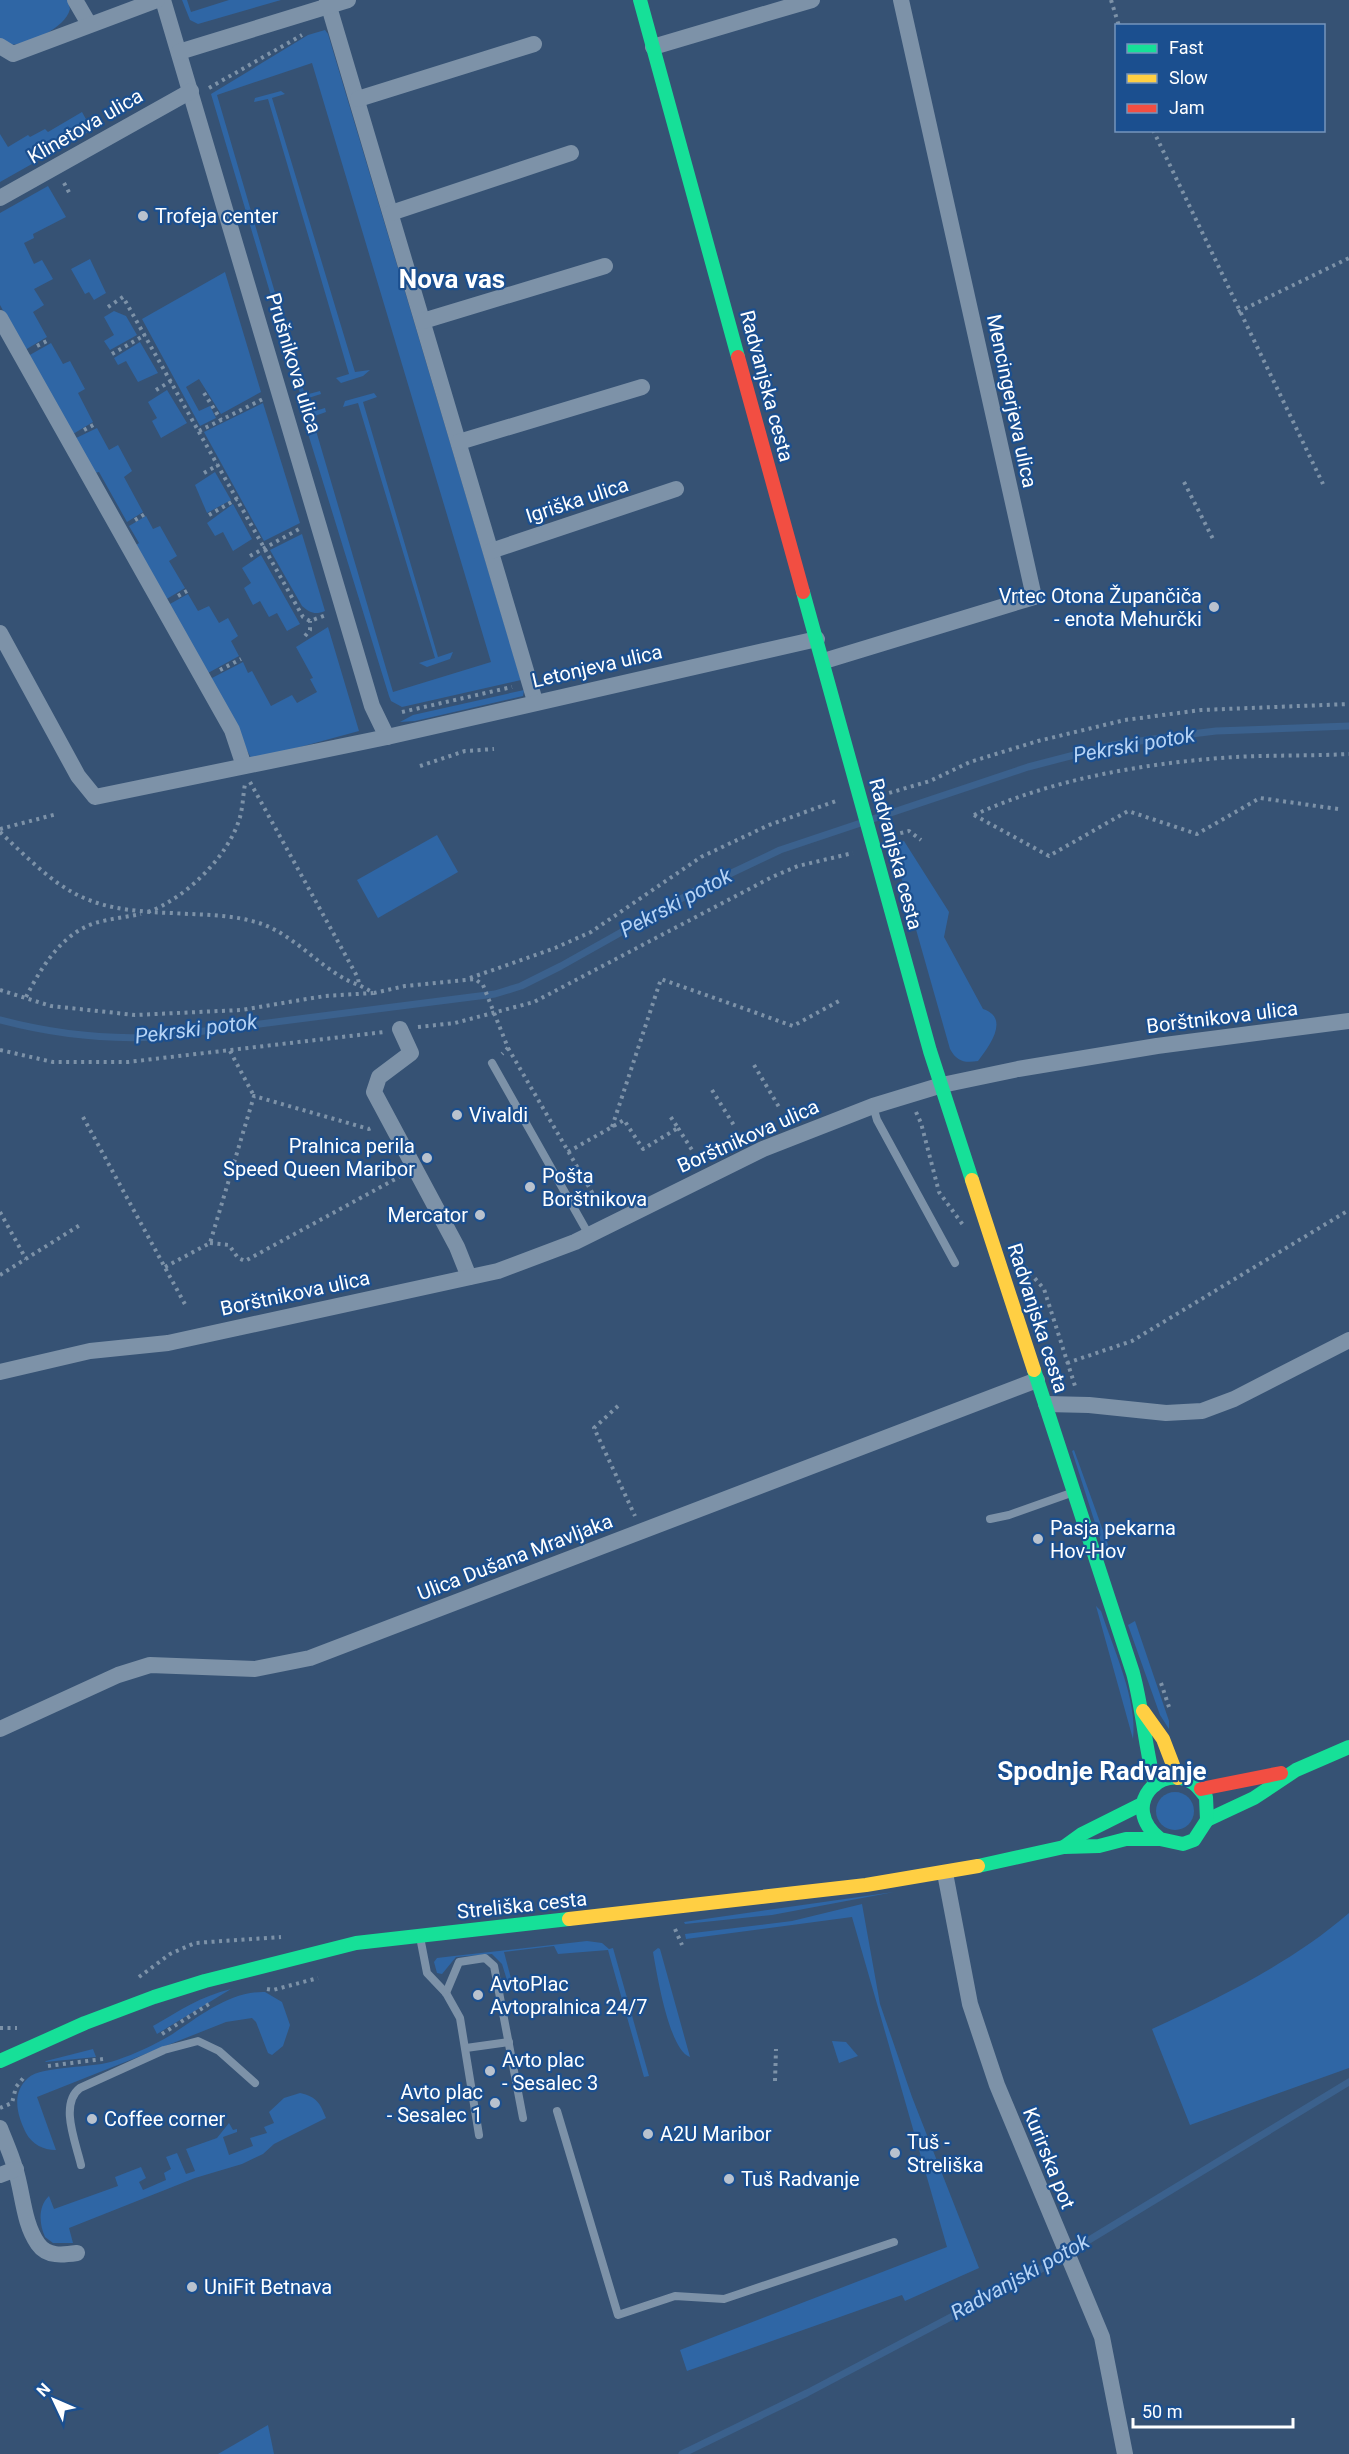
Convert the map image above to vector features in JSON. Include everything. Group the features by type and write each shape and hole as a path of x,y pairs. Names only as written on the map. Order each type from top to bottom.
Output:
{"street":[{"path":"75,0 89,24"},
{"path":"0,46 13,54 26,51 89,24 158,0"},
{"name":"Prušnikova ulica","path":"163,0 178,52 198,91 372,706 387,737"},
{"path":"178,52 328,3 348,0"},
{"name":"Radvanjska cesta","path":"640,0 824,660 870,835 942,1085 1075,1492 1143,1711 1145,1748 1155,1785"},
{"path":"653,47 812,0"},
{"name":"Mencingerjeva ulica","path":"824,660 1034,597 901,0"},
{"path":"328,3 535,702"},
{"path":"358,99 534,44"},
{"name":"Klinetova ulica","path":"0,198 198,91"},
{"path":"391,213 572,153"},
{"path":"423,321 605,266"},
{"path":"0,318 232,730 244,766"},
{"path":"459,442 642,387"},
{"name":"Igriška ulica","path":"491,550 676,489"},
{"name":"Letonjeva ulica","path":"0,633 78,776 95,797 387,737 817,639"},
{"name":"Borštnikova ulica","path":"0,1372 90,1351 168,1343 469,1277 532,1259 589,1235 763,1149 873,1106 942,1085 1018,1069 1156,1046 1349,1021"},
{"path":"400,1029 411,1053 380,1077 374,1092 457,1247 469,1277"},
{"path":"1046,1404 1089,1405 1166,1413 1202,1411 1227,1403 1349,1340"},
{"name":"Ulica Dušana Mravljaka","path":"0,1729 118,1675 150,1665 255,1670 310,1658 1038,1380"},
{"name":"Radvanjska cesta","path":"1143,1711 1163,1739 1178,1778"},
{"name":"Streliška cesta","path":"0,2061 85,2024 205,1981 356,1943 628,1914 945,1873 1064,1847 1099,1846 1126,1839 1160,1839 1183,1844 1194,1839 1207,1820 1254,1798 1296,1770 1349,1747"},
{"name":"Streliška cesta","path":"1201,1789 1296,1770"},
{"path":"1155,1785 1170,1778 1192,1782 1201,1789 1206,1797 1207,1820"},
{"name":"Streliška cesta","path":"1064,1847 1082,1834 1142,1804 1155,1785"},
{"path":"1142,1804 1143,1818 1150,1831 1160,1839"},
{"name":"Kurirska pot","path":"945,1873 970,2004 997,2085 1102,2337 1125,2454"},
{"path":"0,2128 8,2172 38,2244 48,2253 62,2256 76,2253"}],"lane":[{"path":"492,1063 589,1235"},
{"path":"873,1106 877,1120 955,1263"},
{"path":"990,1519 1009,1515 1075,1492"},
{"path":"420,1936 427,1973 446,1993 460,2018 479,2135"},
{"path":"446,1993 459,1962 484,1958 490,1960 494,1966 523,2118"},
{"path":"81,2165 69,2103 80,2088 164,2050 198,2041 219,2051 255,2083"},
{"path":"466,2048 509,2042"},
{"path":"557,2111 618,2315 675,2296 724,2299 894,2242"}],"path":[{"path":"1111,0 1118,24"},
{"path":"198,91 304,34"},
{"path":"1154,132 1238,312 1323,484"},
{"path":"1238,312 1349,258"},
{"path":"108,307 123,297 303,617 310,621 330,614"},
{"path":"112,354 145,335"},
{"path":"156,390 171,381"},
{"path":"204,393 221,420"},
{"path":"199,431 267,397"},
{"path":"204,472 218,465"},
{"path":"1184,482 1214,541"},
{"path":"209,515 237,500"},
{"path":"250,556 305,526"},
{"path":"305,636 310,630 310,621"},
{"path":"402,712 521,685"},
{"path":"875,796 930,781 970,762 1038,741 1125,720 1201,710 1349,704"},
{"path":"420,766 465,751 494,749"},
{"path":"1338,809 1260,798 1197,834 1128,811 1049,856 974,815 997,805 1080,779 1129,768 1235,757 1349,754"},
{"path":"26,997 40,969 62,944 93,924 146,912 173,901 206,873 219,856 240,818 246,774 342,947 359,985"},
{"path":"0,990 51,1006 135,1015 241,1010 325,996 374,993 405,986 469,978 555,948 591,932 701,857 769,825 842,799"},
{"path":"0,830 57,814"},
{"path":"0,830 57,884 81,898 108,908 240,918 264,925 374,993"},
{"path":"886,837 909,831 921,840"},
{"path":"0,1050 53,1062 128,1062 455,1023 494,1014 534,1002 575,983 789,870 856,852"},
{"path":"469,978 483,985 508,1048 593,1194"},
{"path":"612,1127 661,979 793,1026 838,1000"},
{"path":"492,1063 508,1048"},
{"path":"210,1243 254,1096 230,1051"},
{"path":"754,1065 779,1107"},
{"path":"712,1090 735,1127"},
{"path":"254,1096 369,1129 388,1121"},
{"path":"670,1116 692,1150"},
{"path":"83,1117 187,1308"},
{"path":"568,1152 624,1120 642,1149 678,1128"},
{"path":"165,1267 210,1243 229,1245 238,1258 245,1261 415,1169"},
{"path":"1067,1363 1132,1341 1349,1210"},
{"path":"0,1212 26,1259"},
{"path":"0,1275 80,1225"},
{"path":"0,1269 5,1272"},
{"path":"618,1406 594,1428 642,1530"},
{"path":"675,1929 682,1945"},
{"path":"264,1988 273,1990 326,1976"},
{"path":"156,2037 212,2002"},
{"path":"775,2080 776,2049"},
{"path":"42,2067 99,2061 108,2057"},
{"path":"0,2108 12,2103 16,2086 28,2073"}],"shaded area":[{"path":"0,0 68,0 70,9 67,16 54,29 26,42 9,45 0,38"},
{"path":"182,0 187,0 191,12 229,0 281,0 198,24 190,20"},
{"path":"325,30 521,680 402,707 391,701 389,696 306,427 305,420 308,413 325,408 326,412 312,417 393,692 491,662 312,63 217,95 305,395 320,391 321,394 302,400 211,94 308,35"},
{"path":"281,91 285,94 272,98 355,372 370,370 363,376 341,383 336,378 349,374 268,99 254,102 255,98"},
{"path":"82,112 92,130 0,182 0,134 8,147 28,135 30,137 45,129 48,132"},
{"path":"48,186 66,217 33,234 34,238 24,243 34,264 42,260 53,279 34,289 44,305 33,312 47,337 25,350 0,305 0,213"},
{"path":"90,259 106,293 94,300 89,292 85,294 71,269"},
{"path":"225,272 261,392 221,414 199,379 186,387 199,411 210,406 216,418 200,426 142,319"},
{"path":"114,311 126,316 137,335 110,350 104,341 114,335 104,317"},
{"path":"140,342 158,373 138,382 126,361 118,365 114,358"},
{"path":"51,343 63,364 70,361 85,389 78,393 93,422 73,434 28,356"},
{"path":"167,390 187,423 161,438 152,421 157,418 148,402"},
{"path":"374,393 377,397 363,402 438,657 453,652 450,659 427,667 419,663 435,658 358,403 343,407 345,401"},
{"path":"263,403 300,523 264,541 204,432"},
{"path":"97,428 109,450 118,445 132,471 124,477 143,512 127,522 99,472 94,473 74,439"},
{"path":"215,472 231,500 207,513 195,485"},
{"path":"233,504 252,539 233,551 223,532 215,536 207,523"},
{"path":"146,516 153,529 160,526 177,556 169,561 185,588 165,600 135,546 139,543 129,526"},
{"path":"302,534 325,611 318,613 313,613 302,606 270,550"},
{"path":"261,555 300,624 287,631 277,613 269,617 260,601 253,605 244,588 251,583 242,568"},
{"path":"188,594 198,611 209,606 219,623 228,618 238,636 231,641 239,656 208,673 168,605"},
{"path":"328,627 359,731 252,760 210,679 243,662 248,673 252,671 271,706 292,695 297,703 317,692 310,679 313,678 296,647"},
{"path":"524,690 523,696 415,721 400,722 413,715"},
{"path":"437,835 458,872 378,918 357,880"},
{"path":"904,841 949,912 944,937 983,1009 991,1013 995,1019 995,1032 992,1040 978,1061 962,1061 950,1049 892,845"},
{"path":"1074,1450 1110,1550 1103,1548 1072,1451"},
{"path":"1096,1606 1101,1611 1128,1692 1134,1724 1133,1739"},
{"path":"1135,1621 1169,1721 1169,1729 1160,1715 1128,1625"},
{"path":"1175,1792 1189,1797 1194,1811 1189,1825 1175,1830 1161,1825 1156,1811 1161,1797"},
{"path":"894,1892 772,1915 685,1924 684,1922"},
{"path":"862,1904 880,2004 912,2097 979,2268 905,2301 902,2295 687,2371 680,2350 947,2247 852,1917 686,1939 685,1934 792,1921"},
{"path":"1349,1913 1349,2068 1190,2125 1152,2029 1255,1978 1303,1948"},
{"path":"587,1941 602,1943 609,1949 613,1948 649,2076 644,2077 608,1950 558,1954 554,1946 504,1952 513,1986 510,1990 502,1964 492,1954 456,1957 442,1974 437,1973 434,1962 437,1958"},
{"path":"658,1948 690,2057 676,2041 665,2010 653,1952"},
{"path":"231,1989 157,2034 153,2026 200,2000"},
{"path":"265,1992 282,2002 290,2025 283,2046 272,2055 268,2053 256,2022 252,2018 226,2022 37,2097 56,2150 38,2146 26,2133 17,2104 19,2090 28,2078 45,2071 95,2065 124,2058 165,2039 227,2000"},
{"path":"832,2041 846,2042 858,2056 839,2063"},
{"path":"93,2049 96,2057 45,2062 46,2061"},
{"path":"300,2093 317,2101 326,2118 274,2144 263,2154 242,2164 195,2178 69,2228 73,2243 53,2243 45,2237 41,2210 49,2196 54,2209 118,2186 115,2177 141,2167 146,2178 139,2182 143,2190 166,2180 164,2173 171,2169 166,2157 177,2153 186,2174 195,2171 186,2149 217,2138 229,2123 233,2130 237,2129 237,2132 223,2137 229,2155 253,2146 250,2138 267,2133 264,2127 274,2123 269,2112 284,2098"},
{"path":"268,2425 274,2454 218,2454"}],"waterway":[{"name":"Pekrski potok","path":"0,1020 78,1035 117,1038 157,1037 495,994 521,986 561,966 700,888 780,850 1028,767 1113,745 1167,737 1216,731 1349,726"},
{"name":"Radvanjski potok","path":"682,2454 807,2393 1038,2271 1349,2082"}],"traffic: fast":[{"path":"640,0 738,357"},
{"path":"803,592 930,1051 972,1180"},
{"path":"1034,1370 1133,1673 1155,1785"},
{"path":"1207,1820 1254,1798 1296,1770 1349,1747"},
{"path":"978,1866 1064,1847 1099,1846 1126,1839 1160,1839 1183,1844 1194,1840 1207,1820 1206,1797 1193,1783 1181,1778 1169,1778 1149,1790 1144,1801 1143,1813 1148,1826 1160,1839"},
{"path":"1064,1847 1082,1834 1142,1804"},
{"path":"0,2061 85,2023 154,1997 205,1981 356,1943 569,1919"}],"traffic: slow":[{"path":"972,1180 1034,1370"},
{"path":"1143,1711 1163,1739 1178,1778"},
{"path":"569,1919 866,1885 978,1866"}],"traffic: jam":[{"path":"738,357 803,592"},
{"path":"1201,1789 1281,1773"}],"place":[{"name":"Trofeja center","path":"143,216"},
{"name":"Vrtec Otona Župančiča - enota Mehurčki","path":"1214,607"},
{"name":"Vivaldi","path":"457,1115"},
{"name":"Pralnica perila Speed Queen Maribor","path":"427,1158"},
{"name":"Pošta Borštnikova","path":"530,1187"},
{"name":"Mercator","path":"480,1215"},
{"name":"Pasja pekarna Hov-Hov","path":"1038,1539"},
{"name":"AvtoPlac Avtopralnica 24/7","path":"478,1995"},
{"name":"Avto plac - Sesalec 3","path":"490,2071"},
{"name":"Avto plac - Sesalec 1","path":"495,2103"},
{"name":"Coffee corner","path":"92,2119"},
{"name":"A2U Maribor","path":"648,2134"},
{"name":"Tuš - Streliška","path":"895,2153"},
{"name":"Tuš Radvanje","path":"729,2179"},
{"name":"UniFit Betnava","path":"192,2287"}],"district":[{"name":"Nova vas","path":"452,279"},
{"name":"Spodnje Radvanje","path":"1102,1771"}]}
